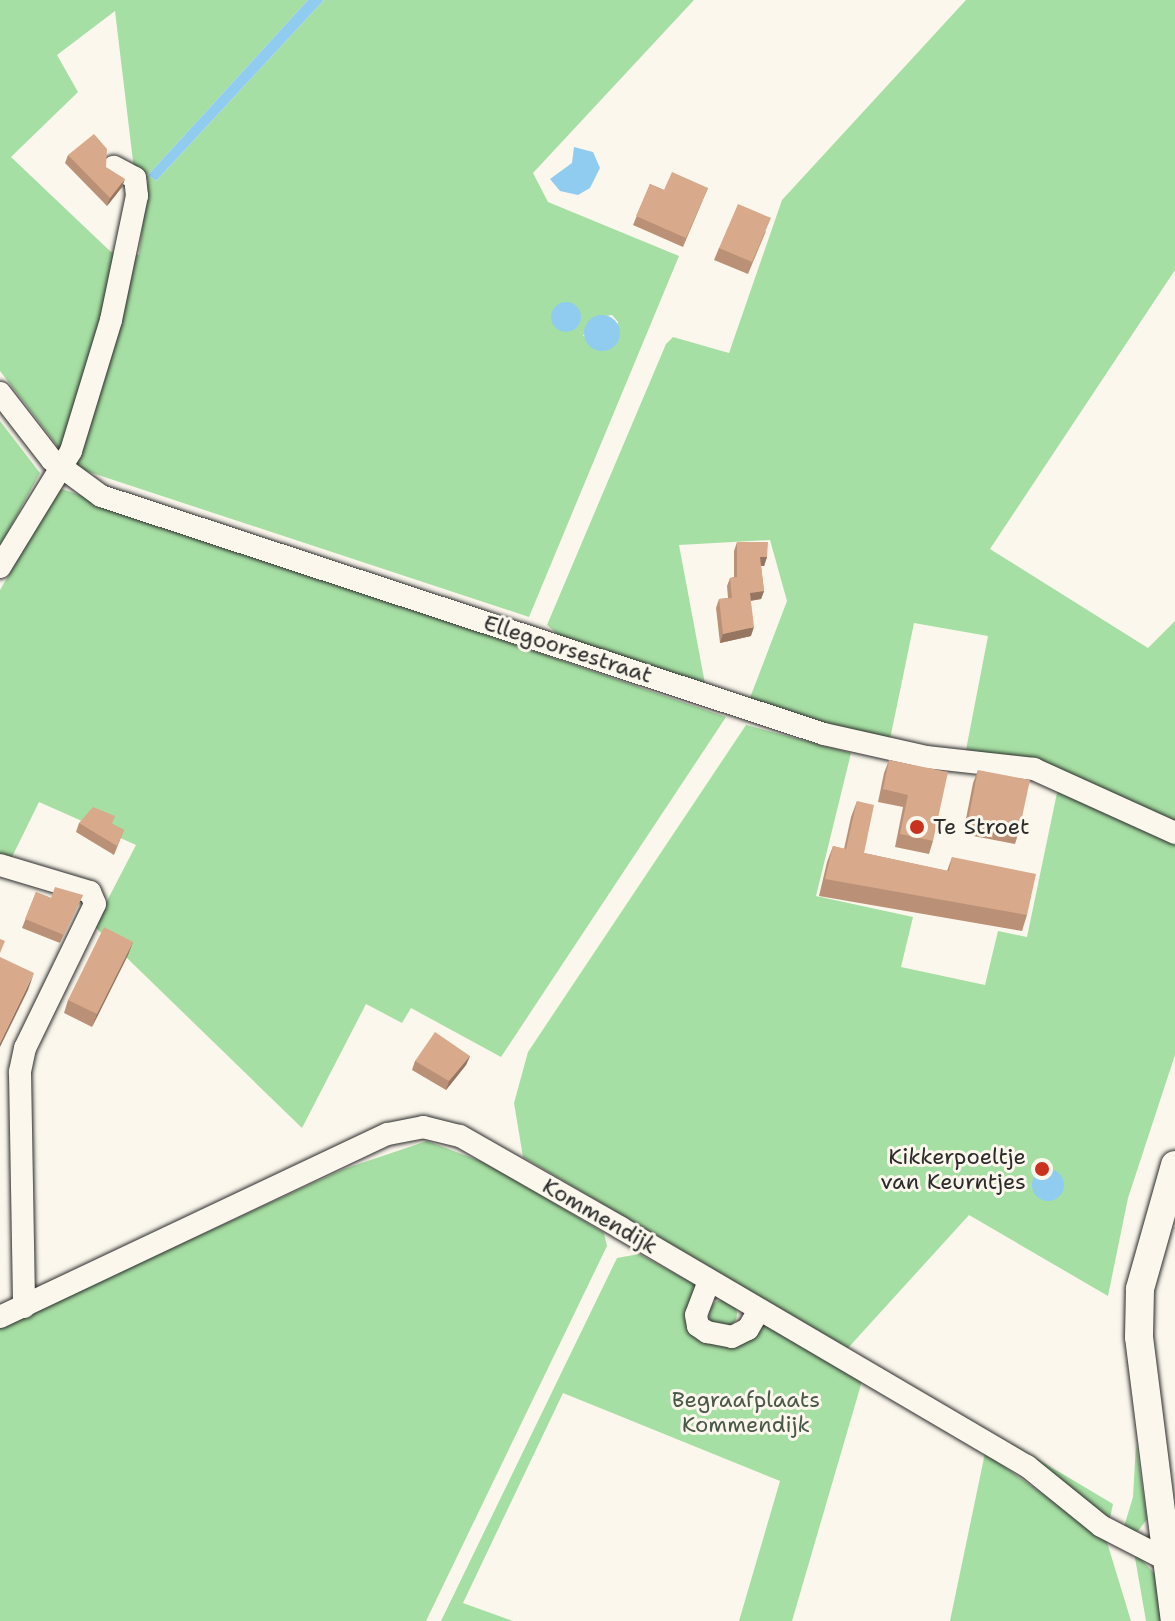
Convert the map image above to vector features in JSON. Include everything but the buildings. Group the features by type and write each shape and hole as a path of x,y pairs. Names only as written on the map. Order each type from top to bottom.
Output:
{"main road":[{"path":"1175,1165 1140,1289 1139,1337 1171,1562 1175,1620"}],"street":[{"path":"0,567 58,466 71,451 84,415 111,320 137,196 135,178 114,167"},
{"name":"Ellegoorsestraat","path":"0,393 58,466 101,496 824,734 926,757 1034,769 1175,833"},
{"path":"0,865 90,892 95,904 31,1034 20,1072 24,1307"},
{"name":"Kommendijk","path":"0,1317 388,1134 423,1127 460,1136 1014,1458 1101,1526 1171,1562"},
{"path":"709,1281 696,1315 698,1326 707,1332 732,1337 748,1329 759,1310"}],"green space":[{"path":"0,0 308,0 148,175 156,181 324,0 694,0 533,173 548,202 679,256 529,617 80,469 62,452 0,371","holes":["115,11 135,178 148,180 139,255 111,252 11,157 78,92 57,55","612,315 618,322 613,346 583,336 593,318"]},
{"path":"966,0 1175,0 1175,270 990,549 1148,648 1175,621 1175,824 1034,760 966,750 988,636 914,623 889,744 748,703 787,601 770,540 679,545 706,689 561,637 547,625 666,344 673,337 729,353 782,200"},
{"path":"0,421 40,473 0,546"},
{"path":"59,488 726,717 501,1057 411,1008 402,1023 366,1004 302,1128 94,926 136,845 39,802 10,861 0,857 0,590"},
{"path":"746,725 851,753 816,896 913,917 901,967 985,985 998,931 1027,937 1058,788 1175,844 1175,1055 1128,1198 1108,1296 969,1215 848,1348 523,1157 514,1103 528,1052"},
{"path":"427,1141 491,1165 604,1233 607,1246 426,1621 0,1621 0,1327 344,1169"},
{"name":"Begraafplaats Kommendijk","path":"639,1254 698,1286 689,1319 751,1336 764,1324 862,1381 792,1621 739,1621 780,1481 563,1393 463,1603 513,1621 441,1621 617,1258"},
{"path":"723,1300 733,1304 737,1314 733,1324 723,1328 713,1324 709,1314 713,1304"},
{"path":"1009,1442 1113,1504 1109,1522 1065,1486"},
{"path":"1136,1444 1147,1519 1138,1531 1130,1532 1123,1530 1133,1497"},
{"path":"985,1453 1106,1539 1131,1621 950,1621"},
{"path":"1134,1552 1156,1575 1163,1621 1146,1621"}],"water":[{"path":"308,0 324,0 156,181 148,175"},
{"path":"574,147 593,152 600,168 590,188 578,195 560,191 550,179 572,163"},
{"path":"566,302 577,306 581,317 577,328 566,332 555,328 551,317 555,306"},
{"path":"602,315 615,320 620,333 615,346 602,351 589,346 584,333 589,320"},
{"path":"1048,1169 1059,1174 1064,1185 1059,1196 1048,1201 1037,1196 1032,1185 1037,1174"}],"place":[{"name":"Te Stroet","path":"917,827"},
{"name":"Kikkerpoeltje van Keurntjes","path":"1042,1169"}]}
